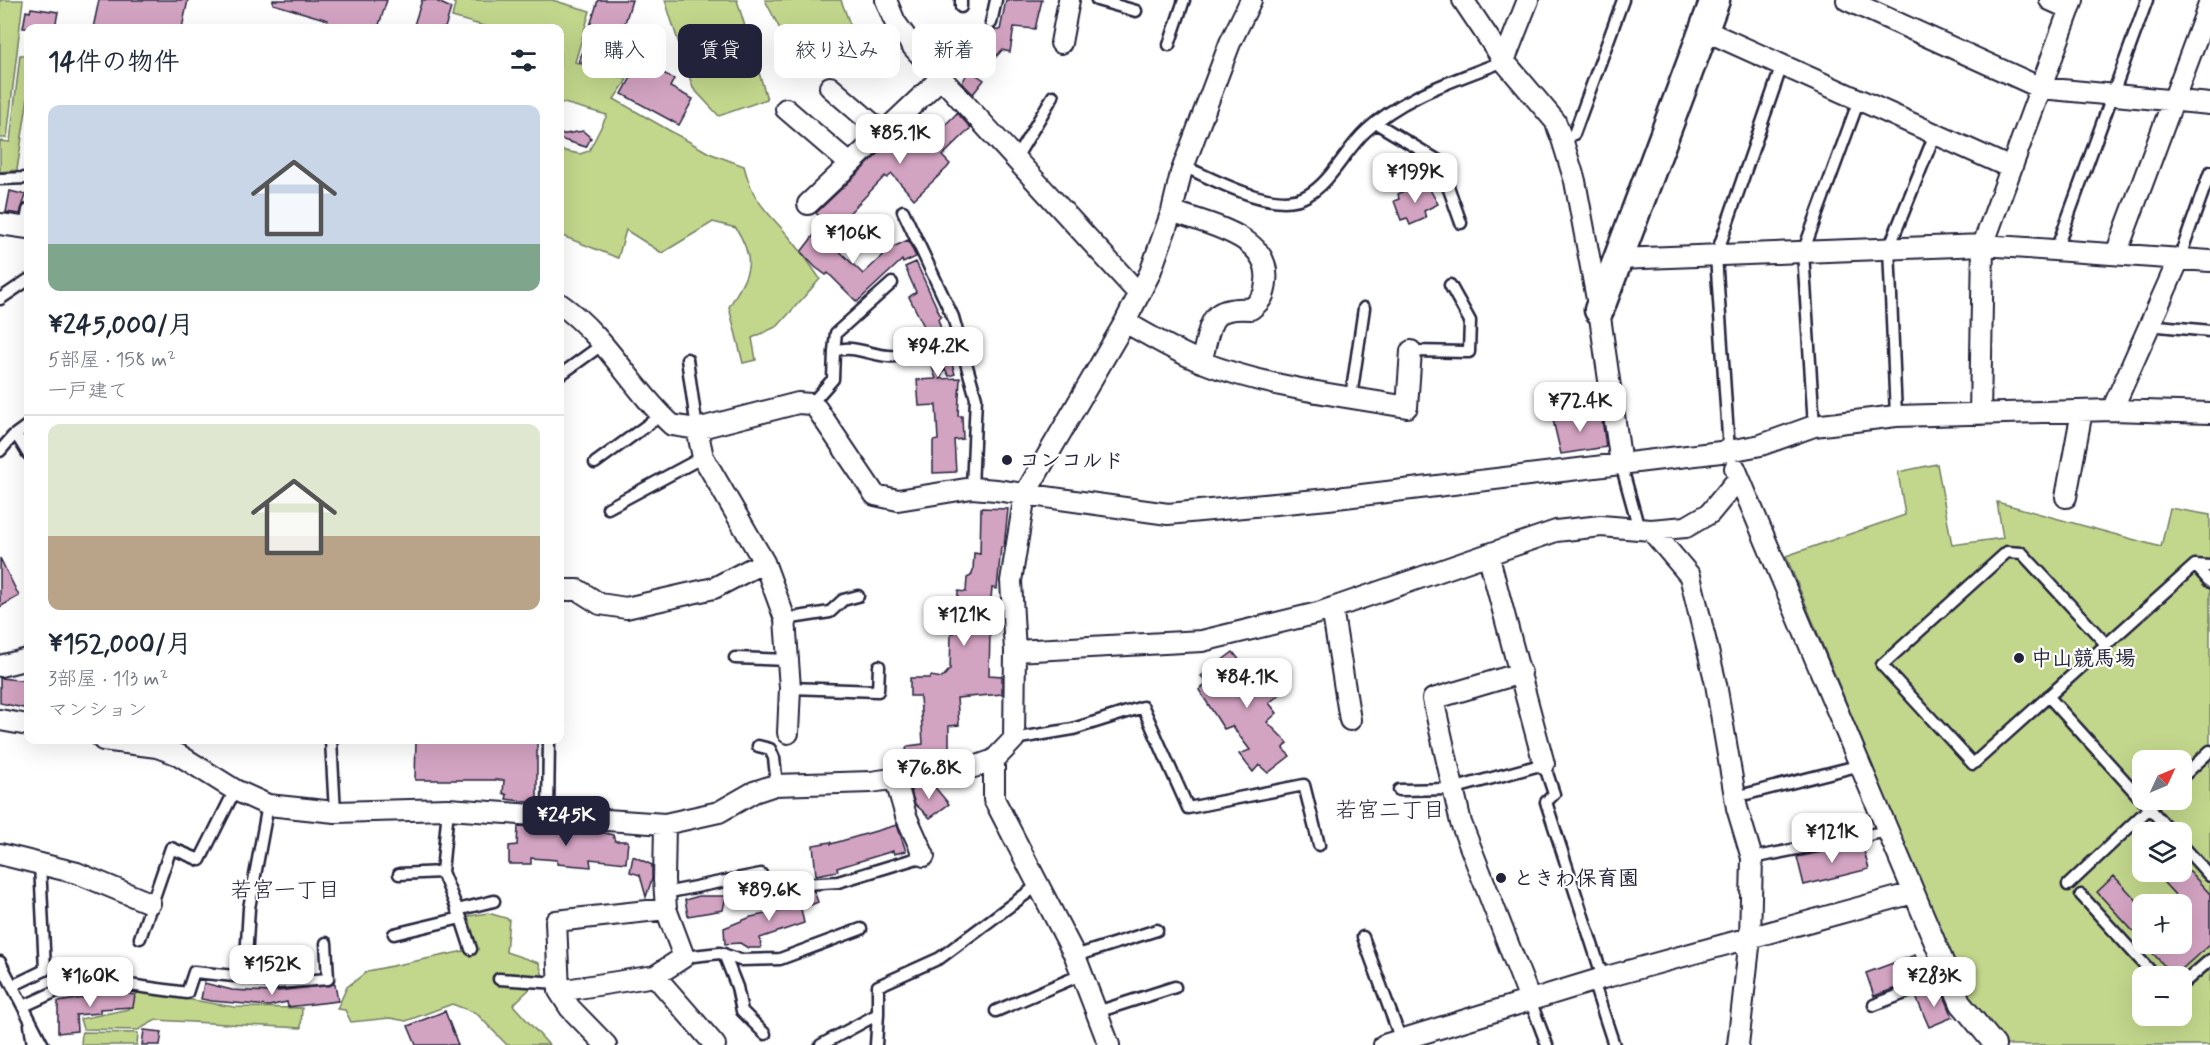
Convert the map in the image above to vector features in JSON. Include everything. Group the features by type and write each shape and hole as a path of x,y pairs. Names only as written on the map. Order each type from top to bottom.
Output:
{"street":[{"path":"886,0 895,22 912,46"},
{"path":"1061,43 1069,0"},
{"path":"138,744 157,747 179,755 235,790 268,805 335,812 448,809 665,824 720,812 754,792 777,785 871,782 974,767 994,760 1014,739 1016,651 1011,581 1025,494 1125,322 1150,273 1172,211 1183,166 1230,43 1251,0"},
{"path":"1462,0 1504,61 1555,122 1563,138 1575,181 1599,310 1622,464"},
{"path":"1504,61 1528,0"},
{"path":"1599,310 1715,0"},
{"path":"1847,0 2041,88 2210,104"},
{"path":"1980,414 1983,245 2072,5 2050,0"},
{"path":"2116,254 2210,2"},
{"path":"1704,30 2011,168"},
{"path":"808,204 941,78 1139,294"},
{"path":"830,87 883,133"},
{"path":"786,110 850,164"},
{"path":"1172,211 1245,239 1257,248 1268,270 1264,296 1258,303 1251,309 1221,310 1214,317 1201,362"},
{"path":"0,224 24,225"},
{"path":"1618,259 1983,245 2210,261"},
{"path":"2112,410 2179,259"},
{"path":"564,307 603,344 661,415 672,425 690,432 798,403 811,404 817,409 875,495 898,500 972,489 1168,514 1328,499 1729,451 1761,445 1814,426 1896,416 2112,410 2210,413"},
{"path":"1125,322 1164,345 1201,362 1280,385 1407,407 1411,351"},
{"path":"2066,497 2082,411"},
{"path":"690,432 764,562 784,619 790,688 788,733"},
{"path":"1729,451 1961,1004 1995,1045"},
{"path":"1016,651 1202,641 1332,608 1556,531 1601,526 1645,529 1686,527 1710,513 1739,478"},
{"path":"1645,529 1690,576 1716,684 1735,797 1752,858 1750,938 1738,1045"},
{"path":"1488,554 1544,764"},
{"path":"564,590 578,590 600,604 626,608 714,588 764,562"},
{"path":"1332,608 1350,720"},
{"path":"0,666 24,659"},
{"path":"1521,673 1433,699 1461,823 1530,1000"},
{"path":"0,720 24,724"},
{"path":"994,760 993,799 1075,956 1109,1045"},
{"path":"895,778 906,816 924,856"},
{"path":"559,987 655,976 684,957 666,901 665,824"},
{"path":"0,854 77,873 150,903"},
{"path":"1393,1042 1598,980 1913,893"},
{"path":"606,1045 570,1008 559,987 556,921 666,901"},
{"path":"655,976 716,1045"}],"lane":[{"path":"991,23 996,0"},
{"path":"1098,0 1136,11"},
{"path":"1169,45 1184,0"},
{"path":"1563,138 1574,134 1623,0"},
{"path":"2056,250 2148,0"},
{"path":"1183,166 1250,195 1273,201 1294,200 1308,196 1366,131 1406,101 1504,61"},
{"path":"1729,451 1716,256 1782,65"},
{"path":"1016,158 1053,96"},
{"path":"1814,426 1803,252 1859,100"},
{"path":"1376,123 1438,161 1461,223"},
{"path":"1896,416 1889,248 1935,134"},
{"path":"2179,259 2210,172"},
{"path":"0,179 24,178"},
{"path":"903,211 953,317 976,398 972,489"},
{"path":"0,299 24,283"},
{"path":"811,404 833,379 836,333 892,283"},
{"path":"1411,351 1469,352 1470,321 1450,285"},
{"path":"1351,397 1364,308"},
{"path":"2149,325 2210,331"},
{"path":"564,372 603,344"},
{"path":"834,351 843,348 896,358 911,353"},
{"path":"687,359 690,432"},
{"path":"595,463 661,415"},
{"path":"0,451 24,428"},
{"path":"16,434 24,447"},
{"path":"608,508 703,457"},
{"path":"1622,464 1645,529"},
{"path":"2106,644 2022,553 2007,552 1882,665 1972,764 2195,565 2210,566"},
{"path":"2195,565 2210,582"},
{"path":"784,619 830,612 843,600 858,596"},
{"path":"735,658 788,660"},
{"path":"790,688 878,691 879,666"},
{"path":"2049,696 2132,789"},
{"path":"1014,739 1073,729 1143,707 1188,808 1304,785 1319,845"},
{"path":"332,744 335,812"},
{"path":"548,816 549,744"},
{"path":"758,746 770,749 774,758 777,785"},
{"path":"2192,768 2210,751"},
{"path":"1399,790 1452,789 1544,764 1554,794 1546,802 1598,980 1614,1045"},
{"path":"1735,797 1861,765"},
{"path":"140,938 150,903 171,848 200,860 235,790"},
{"path":"245,977 249,908 268,805"},
{"path":"448,809 442,872 471,949"},
{"path":"2068,885 2147,810"},
{"path":"2151,810 2162,822"},
{"path":"1752,858 1888,831"},
{"path":"805,884 838,882 924,856"},
{"path":"2192,856 2210,876"},
{"path":"14,985 45,970 40,864"},
{"path":"399,874 442,872"},
{"path":"666,901 761,873"},
{"path":"876,1045 878,986 940,958 1038,885"},
{"path":"2081,895 2146,966"},
{"path":"394,934 494,901"},
{"path":"684,957 724,954 740,960 780,959 861,929"},
{"path":"1075,956 1157,930"},
{"path":"1363,937 1393,1042"},
{"path":"26,1010 61,989 100,981 187,993 194,972 278,982 328,979 326,943"},
{"path":"724,954 737,987 742,1011 765,1034"},
{"path":"2192,976 2210,960"},
{"path":"0,962 14,985 43,1045"},
{"path":"996,1011 1083,974"},
{"path":"1874,1005 1949,976"},
{"path":"499,979 559,987"},
{"path":"1097,1012 1175,987"},
{"path":"1530,1000 1547,1045"},
{"path":"26,1010 33,1045"},
{"path":"821,1045 878,1014"}],"green space":[{"path":"0,0 23,0 7,138 0,138"},
{"path":"449,0 552,0 590,11 586,24 582,24 582,38 575,62 582,64 582,78 627,80 614,99 709,153 744,166 758,201 787,234 820,279 778,326 752,338 756,360 743,363 729,307 748,269 747,251 736,228 713,222 662,253 626,230 618,258 564,237 564,151 580,154 589,151 607,115 564,103 564,24 477,24 452,17 455,4"},
{"path":"665,0 737,0 744,24 678,24 678,41"},
{"path":"765,0 841,0 850,24 777,24"},
{"path":"20,55 24,55 24,124 17,170 0,172 0,141 10,142"},
{"path":"690,78 761,78 767,99 719,116 693,88"},
{"name":"中山競馬場","path":"1937,464 1952,545 2003,538 1997,502 2161,547 2170,508 2210,515 2210,1045 2005,1045 1996,1029 1969,1001 1786,556 1905,515 1898,472"},
{"path":"488,913 509,919 506,952 539,963 543,976 513,1005 549,1045 507,1045 476,1013 452,1004 406,1021 390,1018 351,1022 345,1010 337,1009 347,987 368,971 474,949 463,917"},
{"path":"138,991 234,1007 302,1008 301,1028 156,1020 138,1030 83,1029 80,1019 129,1009"},
{"path":"82,1032 138,1033 137,1045 81,1045"}],"building":[{"path":"99,0 188,0 183,24 94,24"},
{"path":"273,0 387,0 379,24 326,24 328,20 273,4"},
{"path":"422,0 434,0 451,8 446,24 414,24"},
{"path":"598,0 632,0 625,24 591,24"},
{"path":"1006,0 1042,0 1035,29 1014,27 1010,52 1002,50 996,57 996,30 1000,30"},
{"path":"31,8 58,12 56,24 24,24 23,28 26,11 30,12"},
{"path":"666,74 674,79 670,87 693,99 679,125 622,94 631,78 666,78"},
{"path":"965,78 984,80 973,94 962,83"},
{"path":"957,113 971,128 942,156 950,164 947,168 914,199 892,174 887,178 885,176 833,230 816,213 919,115 930,126 936,124 941,129"},
{"path":"583,131 591,138 586,147 564,140 564,134"},
{"path":"1428,186 1438,204 1424,211 1426,218 1410,225 1407,218 1401,220 1394,201 1399,199 1398,194 1410,188 1412,193"},
{"path":"10,191 24,194 20,214 6,212"},
{"path":"818,230 863,274 891,248 908,240 916,257 903,263 902,260 857,302 828,273 826,275 815,267 801,252"},
{"path":"916,262 941,317 938,319 955,374 949,376 945,369 940,379 960,378 958,416 962,416 963,439 954,440 956,472 933,473 933,441 938,440 936,405 919,406 917,380 936,379 925,345 931,343 929,336 909,297 916,292 905,267"},
{"path":"1601,412 1606,447 1561,454 1553,420"},
{"path":"981,508 1008,509 997,589 992,588 989,618 994,618 994,632 990,632 989,675 1002,676 1002,694 957,698 959,725 949,726 949,754 910,761 906,749 908,746 923,744 920,696 910,696 910,678 930,678 931,676 942,678 950,669 951,633 954,633 954,616 957,616 958,591 966,592 967,578 971,576 973,570 974,553 980,554"},
{"path":"0,558 19,596 0,607"},
{"path":"1233,652 1249,672 1262,663 1284,691 1269,703 1277,713 1267,722 1288,743 1283,749 1290,756 1268,773 1259,765 1253,772 1239,754 1250,750 1232,726 1224,729 1199,690 1208,683 1201,676"},
{"path":"0,678 24,681 24,708 0,703"},
{"path":"416,744 537,744 537,803 506,799 507,795 503,793 504,780 415,780"},
{"path":"933,785 949,804 930,818 915,804 910,788"},
{"path":"897,825 906,851 894,854 893,851 837,868 838,871 816,875 813,845 831,842 831,844"},
{"path":"518,826 613,835 615,841 628,841 626,863 590,859 591,867 557,864 557,860 531,858 531,864 509,864 509,846 517,845"},
{"path":"1862,844 1869,869 1804,885 1797,857"},
{"path":"633,856 652,865 652,879 646,897 640,875 630,872"},
{"path":"2192,874 2210,894 2210,944 2185,966 2165,966 2153,954 2192,954 2192,894 2174,894 2163,882 2192,882"},
{"path":"2114,876 2132,895 2132,930 2097,892"},
{"path":"803,891 814,891 818,902 801,909 804,923 760,938 761,948 748,948 740,943 725,944 724,928 751,917 794,908 789,897"},
{"path":"699,896 726,896 723,910 688,916 685,900"},
{"path":"1915,955 1924,978 1874,996 1866,973"},
{"path":"204,983 232,990 270,992 335,984 338,1001 288,1007 287,1002 269,1006 212,1001 201,999"},
{"path":"119,992 135,995 133,1007 100,1009 100,1013 76,1015 77,1031 58,1033 58,1002 83,998 83,995"},
{"path":"1930,992 1932,997 1943,993 1953,1017 1929,1027 1916,997"},
{"path":"445,1011 458,1045 416,1045 408,1026"},
{"path":"144,1030 162,1032 160,1045 142,1045"}],"place":[{"name":"コンコルド","path":"1007,460"},
{"name":"中山競馬場","path":"2019,658"},
{"name":"ときわ保育園","path":"1501,878"}],"district":[{"name":"若宮二丁目","path":"1390,809"},
{"name":"若宮一丁目","path":"285,889"}]}
